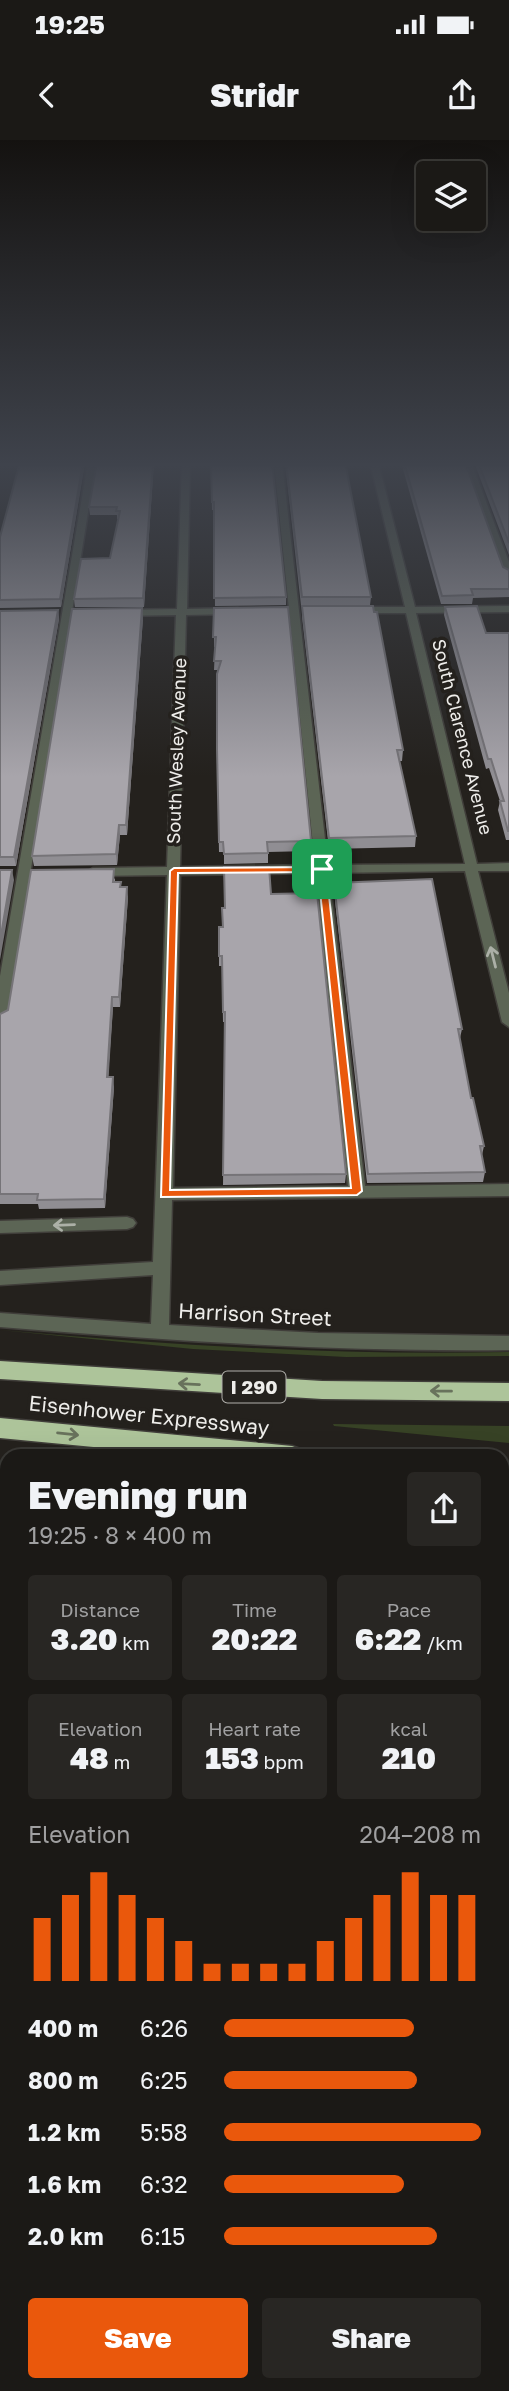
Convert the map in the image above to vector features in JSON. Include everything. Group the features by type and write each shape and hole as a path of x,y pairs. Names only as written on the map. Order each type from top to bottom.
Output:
{"highway":[{"name":"Eisenhower Expressway","path":"0,1370 322,1390 509,1392"},
{"name":"Eisenhower Expressway","path":"0,1428 219,1449"}],"street":[{"path":"0,1019 75,567"},
{"name":"South Wesley Avenue","path":"160,1333 182,567"},
{"path":"289,567 357,1191"},
{"name":"South Clarence Avenue","path":"400,567 509,1021"},
{"path":"335,610 509,609"},
{"path":"107,613 254,611"},
{"path":"53,613 80,613"},
{"path":"78,872 509,867"},
{"path":"165,1194 509,1190"},
{"path":"0,1227 127,1223"},
{"path":"0,1278 162,1268"},
{"name":"Harrison Street","path":"0,1320 160,1333 395,1345 509,1343"}],"green space":[{"path":"0,1330 254,1348 509,1352 509,1356 346,1357 193,1349"},
{"path":"333,1424 509,1426 509,1443 334,1426"}],"building":[{"path":"0,567 65,567 60,599 0,600"},
{"path":"80,567 145,567 143,598 74,599"},
{"path":"214,567 283,567 286,597 214,598"},
{"path":"298,567 365,567 371,597 302,597"},
{"path":"434,567 503,567 509,570 509,589 471,589 473,595 442,596"},
{"path":"302,606 373,606 374,612 377,612 403,750 397,750 416,836 329,838"},
{"path":"477,606 486,633 509,633 509,831 500,801 504,801 491,759 488,759 445,607"},
{"path":"288,607 311,841 267,842 268,853 224,854 223,842 219,842 217,749 217,674 221,661 214,661 214,608"},
{"path":"142,608 126,825 119,825 116,854 32,856 72,609"},
{"path":"58,610 14,857 0,857 0,611"},
{"path":"224,867 269,867 271,894 317,893 346,1174 223,1175 225,1012 219,927 223,927 222,908 225,908"},
{"path":"114,869 113,882 121,882 120,887 127,887 119,997 112,997 107,1077 113,1077 104,1199 37,1200 38,1194 0,1194 0,1014 8,1010 31,870"},
{"path":"0,870 12,870 0,941"},
{"path":"432,879 462,1029 458,1029 471,1098 484,1146 480,1146 485,1172 368,1174 334,883"}],"route":[{"path":"322,869 357,1191 165,1194 174,871 322,869"}]}
